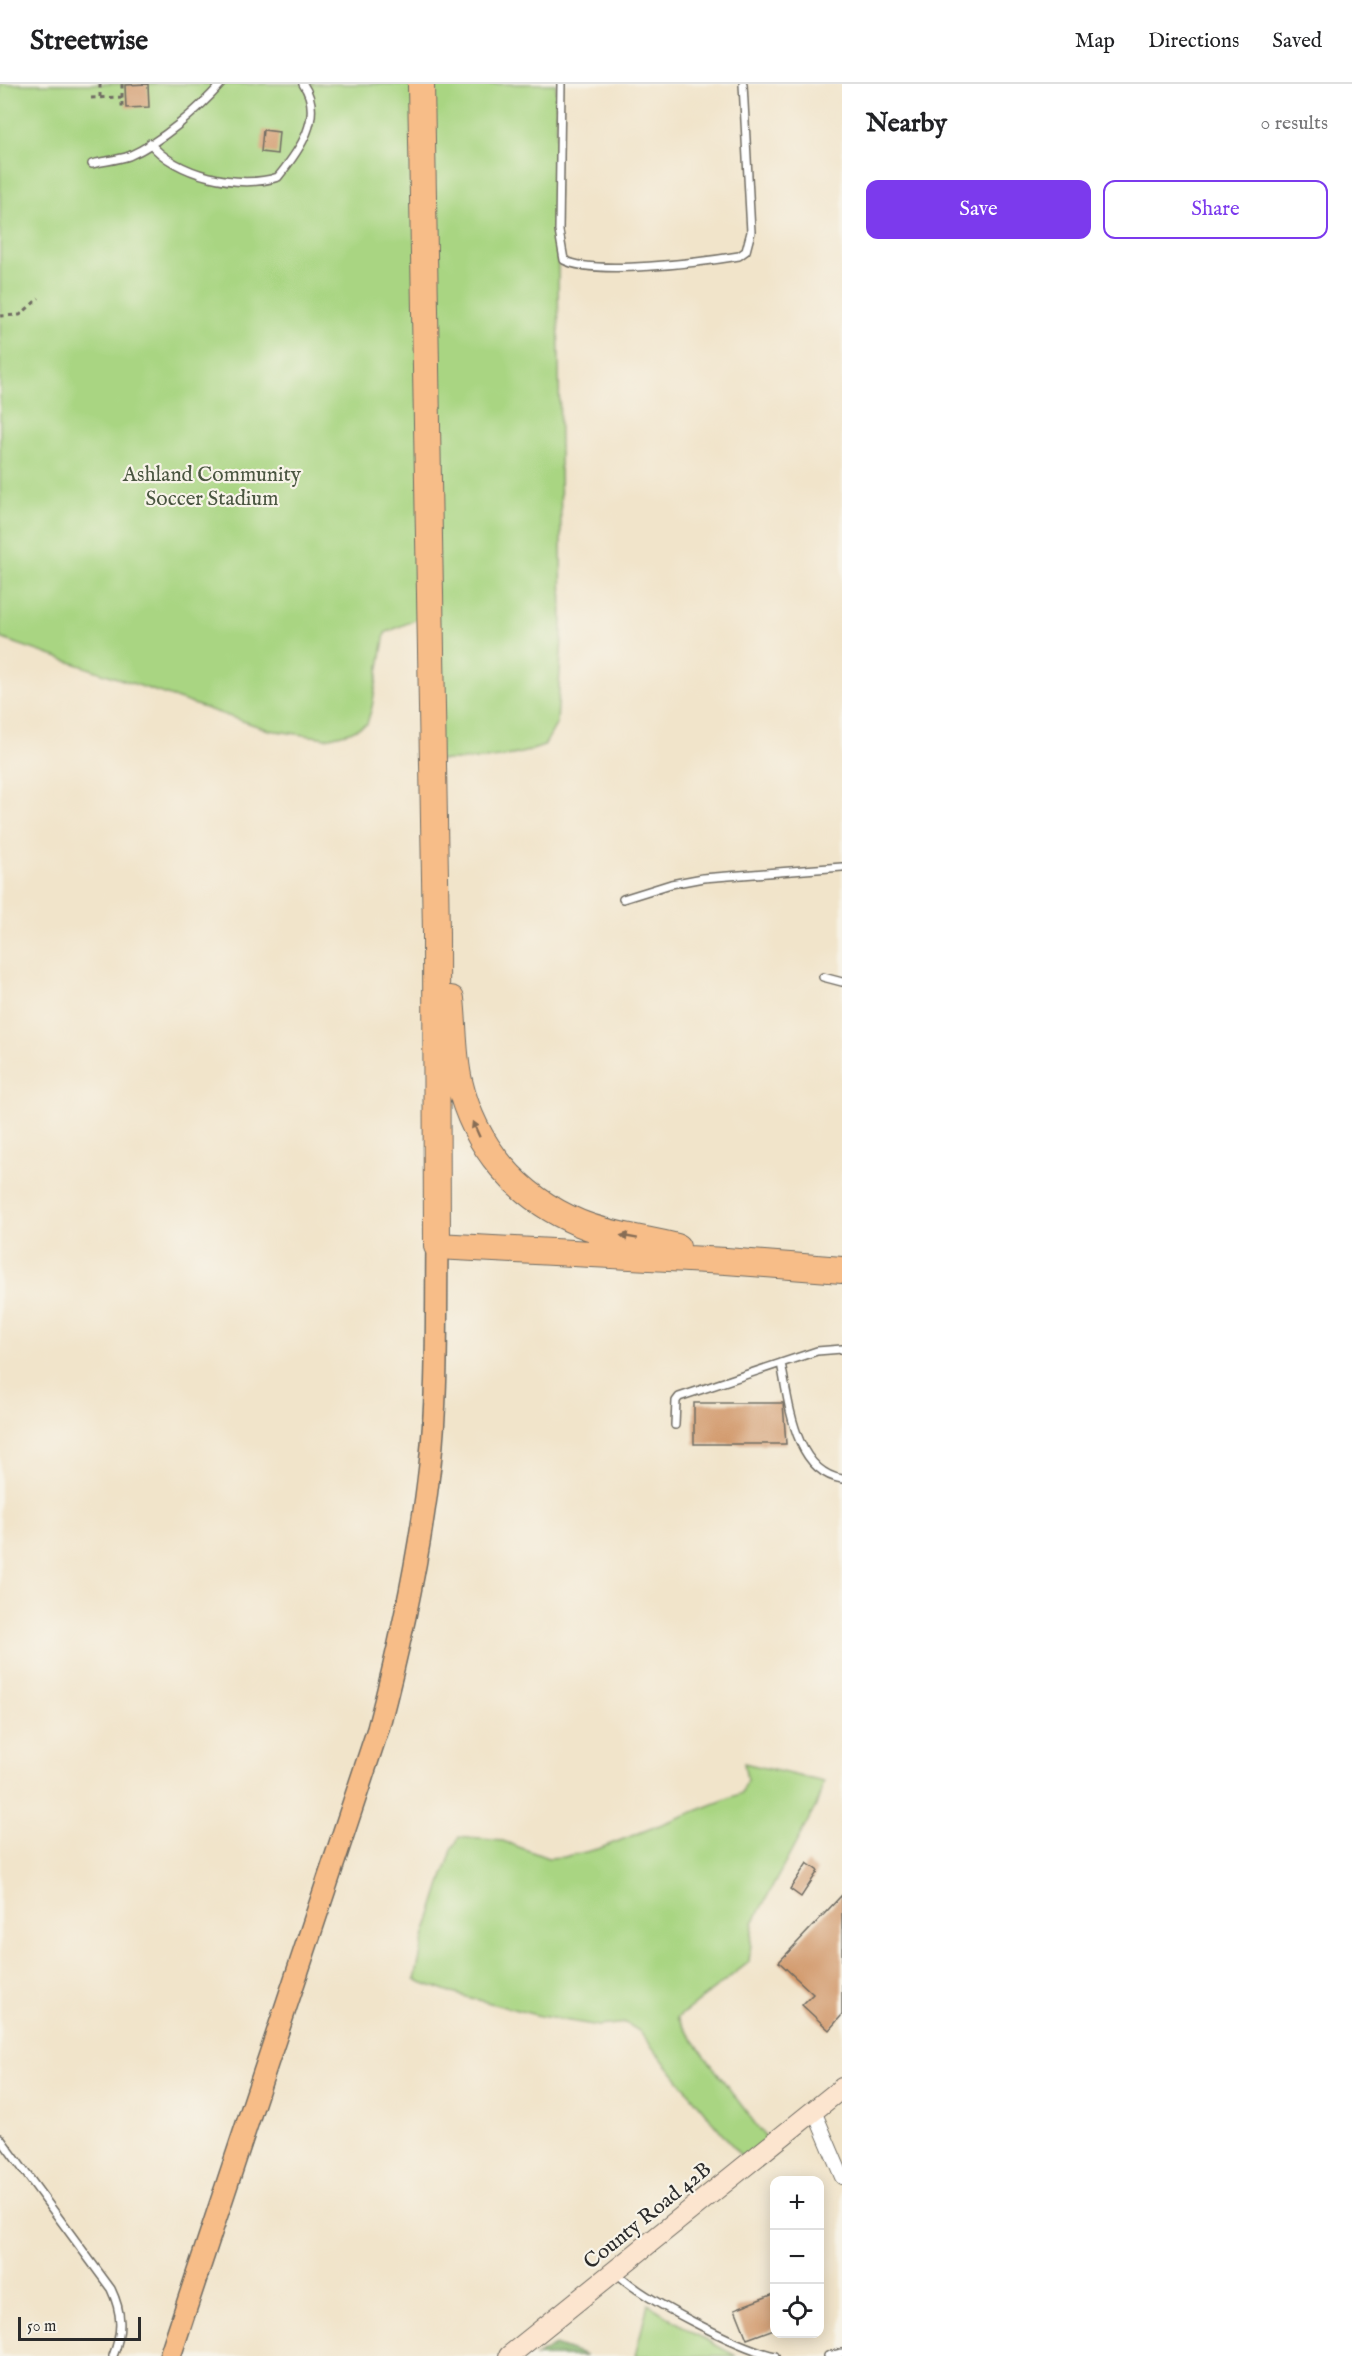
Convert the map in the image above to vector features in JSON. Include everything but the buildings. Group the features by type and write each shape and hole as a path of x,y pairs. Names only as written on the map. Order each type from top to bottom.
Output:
{"highway":[{"path":"421,84 436,934 437,1246 726,1261 842,1270"},
{"path":"436,934 448,968 459,1080 468,1112 483,1145 502,1170 553,1211 580,1224 726,1261"}],"main road":[{"path":"170,2356 378,1729 403,1632 416,1571 430,1463 435,1396 437,1246"},
{"name":"County Road 42B","path":"509,2356 842,2088"}],"street":[{"path":"814,2111 842,2177"}],"lane":[{"path":"92,164 129,156 150,143 205,102 221,84"},
{"path":"150,143 166,160 196,173 252,181 278,177 292,160 311,122 312,102 303,84"},
{"path":"561,84 559,231 561,252 564,260 572,265 616,266 684,265 739,256 746,251 752,232 743,84"},
{"path":"623,899 671,884 703,878 842,867"},
{"path":"823,977 842,982"},
{"path":"675,1425 679,1397 817,1351 842,1349"},
{"path":"781,1363 791,1413 805,1451 814,1467 822,1473 842,1479"},
{"path":"0,2138 111,2289 118,2308 121,2329 113,2356"},
{"path":"615,2271 634,2289 749,2349 775,2356"},
{"path":"828,2356 842,2353"}],"path":[{"path":"100,84 100,98"},
{"path":"122,84 122,108"},
{"path":"91,98 122,97"},
{"path":"0,316 20,315 39,298"}],"green space":[{"name":"Ashland Community Soccer Stadium","path":"0,84 416,84 426,615 385,633 367,724 350,732 326,738 269,730 0,638"},
{"path":"424,84 556,84 562,636 557,723 544,746 517,754 491,758 437,760"},
{"path":"744,1763 824,1782 816,1806 753,1923 749,1962 677,2018 768,2141 744,2160 639,2031 626,2023 599,2026 540,2016 448,1992 415,1980 425,1934 452,1850 459,1837 503,1841 548,1858 564,1857 598,1849 742,1793 747,1780"},
{"path":"648,2304 697,2335 736,2356 635,2356"},
{"path":"555,2345 586,2356 536,2356"}]}
